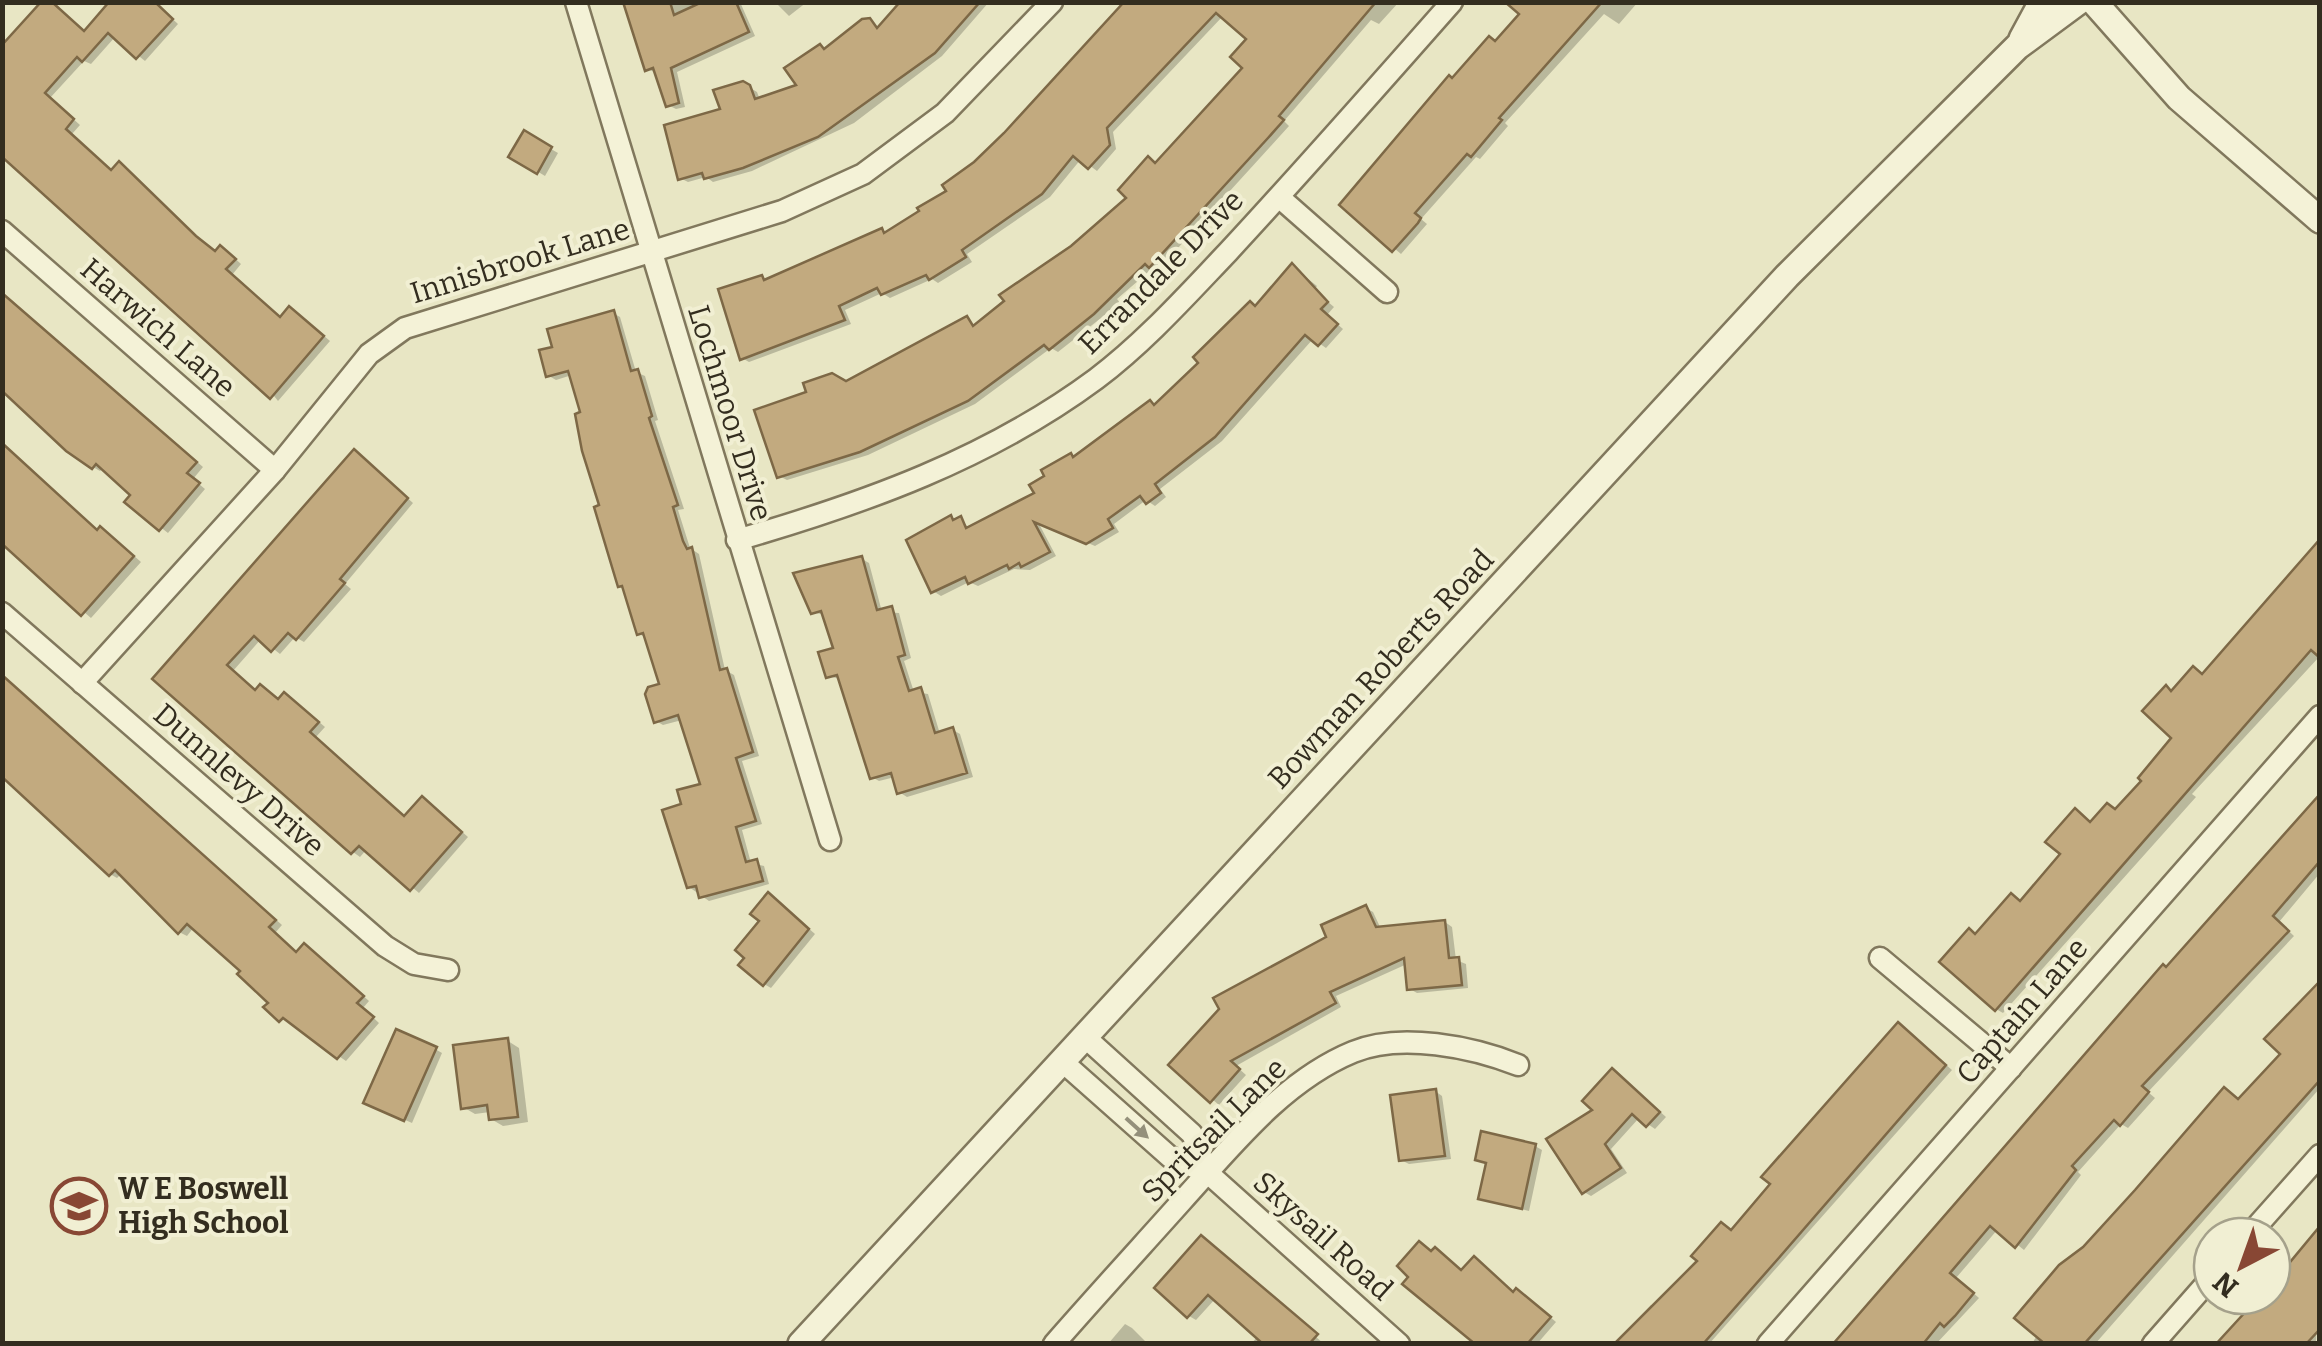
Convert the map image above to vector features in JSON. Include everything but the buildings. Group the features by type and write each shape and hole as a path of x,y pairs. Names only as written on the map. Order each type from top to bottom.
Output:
{"street":[{"name":"Lochmoor Drive","path":"576,2 830,840"},
{"name":"Innisbrook Lane","path":"82,683 275,470 368,354 405,328 782,211 863,174 945,113 1052,2"},
{"name":"Errandale Drive","path":"737,540 852,507 948,466 1028,424 1098,378 1162,322 1452,2"},
{"name":"Bowman Roberts Road","path":"2017,48 2042,2"},
{"name":"Bowman Roberts Road","path":"800,1344 1787,276 2017,48 2078,2"},
{"path":"2094,2 2179,98 2320,220"},
{"path":"2118,2 2127,37"},
{"path":"1279,197 1387,292"},
{"name":"Harwich Lane","path":"2,231 275,470"},
{"name":"Dunnlevy Drive","path":"2,613 385,946 414,964 448,970"},
{"name":"Captain Lane","path":"1768,1344 2320,716"},
{"path":"1880,958 2011,1068"},
{"name":"Skysail Road","path":"1086,1038 1192,1134 1208,1172"},
{"name":"Spritsail Lane","path":"1054,1344 1208,1172 1305,1078 1356,1050 1428,1043 1480,1050 1518,1065"},
{"name":"Skysail Road","path":"1064,1062 1170,1158 1208,1172 1399,1344"},
{"path":"2266,1216 2320,1155"},
{"path":"2154,1344 2192,1300"}],"place":[{"name":"W E Boswell High School","path":"79,1206"}]}
